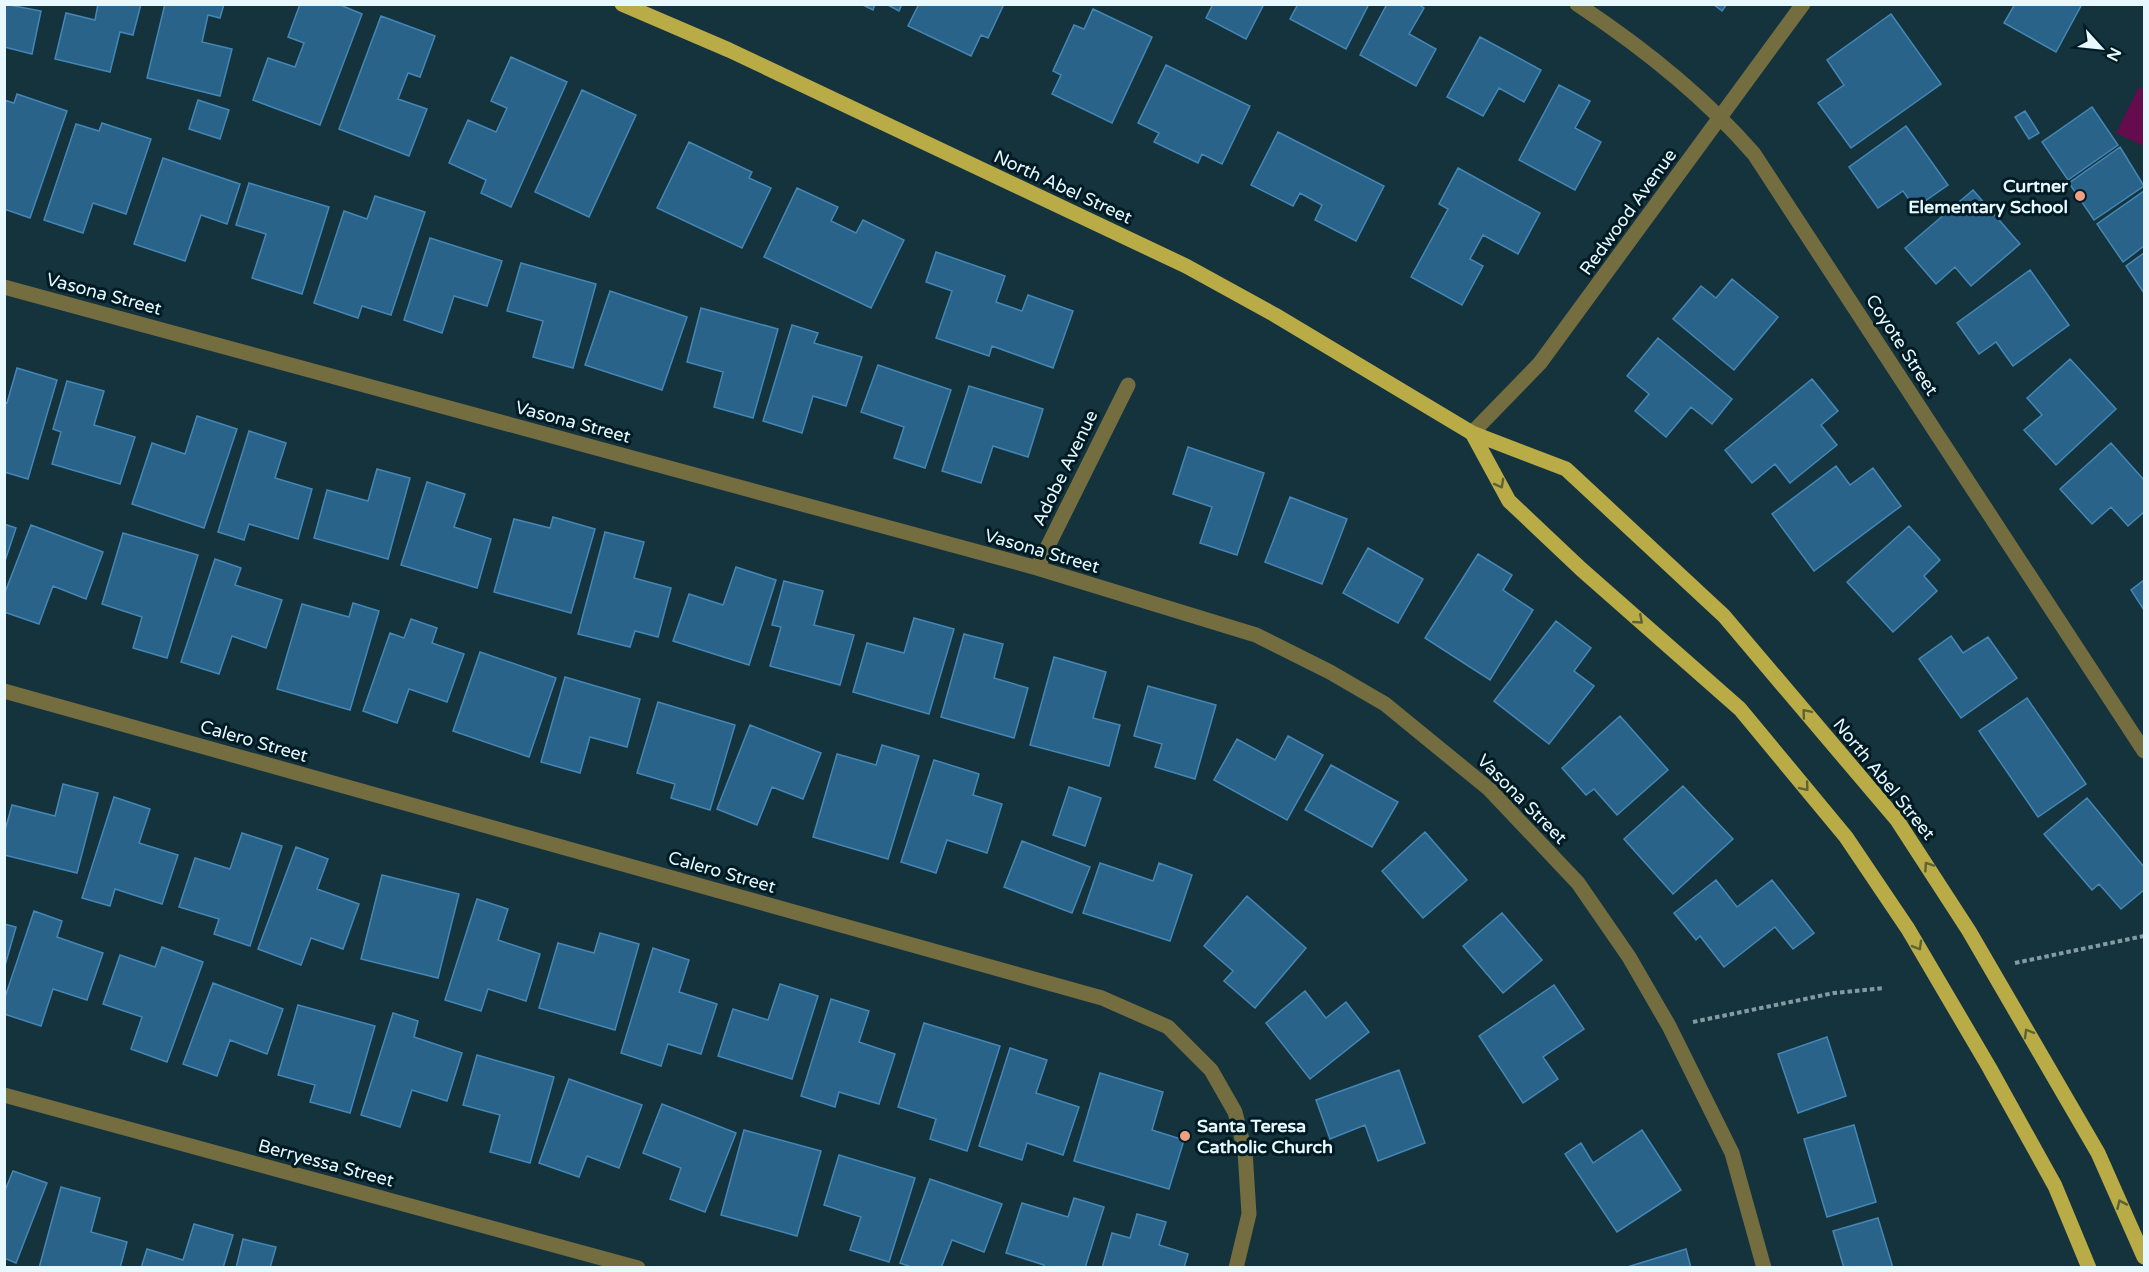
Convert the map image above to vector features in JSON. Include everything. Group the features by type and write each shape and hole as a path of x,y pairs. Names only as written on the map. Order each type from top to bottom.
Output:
{"main road":[{"name":"North Abel Street","path":"622,4 729,50 1186,267 1275,315 1472,433 1566,469 1724,616 1897,820 1969,931 2098,1154 2145,1257"},
{"path":"1472,433 1509,501 1581,569 1740,710 1846,837 1908,928 1994,1077 2055,1186 2089,1268"}],"street":[{"name":"Coyote Street","path":"1577,4 1658,62 1722,117 1754,154 2145,751"},
{"name":"Redwood Avenue","path":"1472,433 1540,363 1803,4"},
{"name":"Vasona Street","path":"4,287 1036,568 1256,635 1330,672 1385,705 1489,789 1578,883 1629,957 1669,1026 1732,1153 1764,1268"},
{"name":"Adobe Avenue","path":"1036,568 1128,385"},
{"name":"Calero Street","path":"4,691 1102,998 1168,1027 1211,1070 1235,1112 1245,1151 1249,1214 1236,1268"},
{"name":"Berryessa Street","path":"4,1095 638,1268"}],"path":[{"path":"2014,963 2145,936"},
{"path":"1669,1026 1834,993 1884,988"}],"shaded area":[{"path":"2139,87 2144,90 2144,146 2116,133"}],"building":[{"path":"4,4 41,11 32,54 4,47"},
{"path":"98,4 141,4 133,35 120,32 110,72 55,59 66,13 95,20"},
{"path":"165,4 224,4 220,18 208,15 202,42 232,49 220,96 147,78"},
{"path":"300,4 338,4 362,14 320,125 253,100 268,58 295,67 304,43 288,37"},
{"path":"861,4 875,4 873,10"},
{"path":"886,4 902,4 899,11"},
{"path":"919,4 1004,4 988,38 981,35 971,56 908,26"},
{"path":"1213,4 1264,4 1246,39 1206,18"},
{"path":"1298,4 1369,4 1346,49 1290,19"},
{"path":"1387,4 1418,4 1424,8 1409,34 1436,49 1416,86 1360,55"},
{"path":"1713,4 1727,4 1722,11"},
{"path":"2015,4 2082,4 2056,52 2004,23"},
{"path":"1093,9 1152,37 1112,123 1052,94 1061,75 1053,71 1074,25 1084,29"},
{"path":"1891,14 1941,84 1851,148 1818,103 1844,85 1827,60"},
{"path":"381,16 435,36 420,77 408,73 398,99 427,109 409,156 339,129"},
{"path":"1480,37 1541,70 1524,102 1499,88 1483,116 1447,97"},
{"path":"511,57 567,82 511,207 481,193 486,180 449,163 468,120 496,132 507,108 491,101"},
{"path":"1166,65 1250,106 1222,164 1202,154 1198,163 1154,142 1159,133 1138,123"},
{"path":"1559,85 1590,101 1575,128 1601,142 1575,190 1519,160"},
{"path":"582,90 636,115 589,217 535,192"},
{"path":"17,94 67,111 30,218 4,209 4,100 14,103"},
{"path":"198,100 229,110 220,139 189,129"},
{"path":"2092,107 2118,145 2068,180 2042,142"},
{"path":"2025,111 2039,133 2029,139 2015,117"},
{"path":"102,123 151,139 126,214 93,203 83,233 44,220 76,124 99,131"},
{"path":"1906,126 1948,185 1915,208 1903,191 1878,208 1849,167"},
{"path":"1278,132 1384,186 1356,241 1315,220 1322,205 1300,193 1293,206 1251,185"},
{"path":"689,142 752,172 749,178 771,188 742,248 657,208"},
{"path":"2120,147 2144,186 2094,220 2069,183"},
{"path":"163,158 240,184 227,224 201,215 185,261 134,244"},
{"path":"1458,168 1540,213 1518,254 1483,235 1470,259 1483,266 1462,305 1411,277 1448,209 1439,204"},
{"path":"249,183 329,207 302,294 252,278 266,234 236,225"},
{"path":"797,188 838,207 831,221 856,233 863,220 904,240 871,308 764,257"},
{"path":"1973,190 2020,244 1971,286 1955,267 1936,284 1905,248"},
{"path":"2144,191 2144,246 2123,262 2097,224"},
{"path":"375,196 425,212 391,315 362,306 358,318 314,303 344,211 367,219"},
{"path":"430,238 502,261 487,306 454,296 442,333 404,320"},
{"path":"936,252 1005,276 996,302 1022,311 1028,295 1073,311 1053,368 992,346 989,356 936,338 952,291 926,282"},
{"path":"2144,253 2144,293 2126,266"},
{"path":"521,263 596,284 573,368 533,357 543,321 507,311"},
{"path":"2030,270 2069,325 2013,366 1996,342 1979,354 1957,323"},
{"path":"1732,279 1778,317 1734,370 1673,319 1701,286 1716,298"},
{"path":"610,291 687,317 662,390 585,365"},
{"path":"701,308 778,329 753,418 714,407 723,372 687,362"},
{"path":"792,325 818,333 814,343 862,357 846,406 813,396 802,433 763,421"},
{"path":"1658,338 1732,399 1712,424 1691,407 1666,437 1635,411 1649,394 1627,376"},
{"path":"2070,359 2116,409 2056,465 2024,430 2042,415 2027,398"},
{"path":"878,365 951,390 925,468 894,458 904,427 861,412"},
{"path":"17,368 57,380 28,479 4,472 4,402 7,403"},
{"path":"1812,379 1838,411 1821,425 1837,445 1790,483 1775,464 1752,483 1725,450"},
{"path":"67,381 104,391 94,425 135,437 120,484 52,464 61,432 53,429"},
{"path":"969,386 1043,409 1028,457 993,446 981,483 942,471"},
{"path":"197,416 237,429 204,528 132,504 152,443 185,454"},
{"path":"249,431 286,443 275,478 312,489 298,539 249,524 244,540 218,532"},
{"path":"2111,443 2144,480 2144,512 2128,526 2111,507 2092,524 2060,489"},
{"path":"1188,447 1264,473 1237,555 1200,543 1212,507 1173,494"},
{"path":"1836,466 1850,485 1873,468 1901,506 1814,571 1772,514"},
{"path":"377,469 410,478 388,559 314,538 327,490 368,501"},
{"path":"427,482 465,494 454,527 491,539 477,588 401,565"},
{"path":"1290,497 1347,519 1322,584 1265,562"},
{"path":"553,517 595,529 571,613 494,592 514,519 550,528"},
{"path":"4,524 16,528 4,564"},
{"path":"31,525 103,552 86,599 53,586 39,624 4,612 4,595"},
{"path":"1909,526 1940,560 1924,576 1937,591 1893,632 1847,582"},
{"path":"605,532 644,542 634,578 671,588 658,637 635,631 630,647 578,634"},
{"path":"123,533 198,555 167,658 133,648 142,617 102,604"},
{"path":"1368,548 1423,579 1398,623 1343,593"},
{"path":"1478,554 1512,575 1503,590 1533,610 1490,680 1425,638"},
{"path":"215,559 241,568 235,585 282,600 266,648 232,636 219,674 181,662"},
{"path":"736,567 776,580 749,665 673,641 689,594 723,605"},
{"path":"2144,580 2144,610 2131,590"},
{"path":"784,581 823,591 814,625 854,635 840,685 770,666 781,627 772,625"},
{"path":"353,603 379,611 350,710 277,689 302,604 349,617"},
{"path":"914,618 954,629 929,714 853,692 867,643 904,653"},
{"path":"411,619 437,628 432,643 464,654 447,702 409,689 397,723 363,711 390,633 404,638"},
{"path":"1556,621 1591,648 1574,671 1594,686 1549,744 1494,701"},
{"path":"964,634 1003,644 994,678 1028,688 1014,738 941,717"},
{"path":"1951,636 1963,653 1988,637 2017,678 1961,718 1919,659"},
{"path":"480,652 556,678 529,757 453,731"},
{"path":"1054,657 1106,672 1093,718 1120,725 1109,766 1030,745"},
{"path":"565,677 640,699 627,747 590,737 580,773 541,762"},
{"path":"1148,686 1216,705 1195,779 1155,767 1162,744 1134,736"},
{"path":"2027,698 2086,784 2038,817 1979,731"},
{"path":"658,702 735,725 710,810 671,798 675,784 637,773"},
{"path":"1620,716 1668,770 1617,815 1594,789 1586,795 1562,768"},
{"path":"750,725 821,753 803,799 772,787 757,825 717,809"},
{"path":"1288,736 1323,755 1287,820 1214,780 1237,739 1275,760"},
{"path":"882,745 919,756 888,859 813,837 837,754 876,765"},
{"path":"934,760 979,774 973,795 1002,804 987,853 947,840 936,873 901,862"},
{"path":"1331,765 1398,802 1372,847 1305,810"},
{"path":"63,784 98,793 77,873 4,855 4,834 12,805 55,816"},
{"path":"1683,786 1733,839 1673,894 1624,839"},
{"path":"1069,787 1101,798 1085,846 1053,835"},
{"path":"114,797 150,809 139,843 178,855 162,904 115,889 110,906 82,898"},
{"path":"2087,798 2144,867 2144,890 2121,909 2099,884 2092,890 2044,834"},
{"path":"1425,832 1467,880 1423,918 1382,871"},
{"path":"242,833 282,846 250,946 214,934 219,919 179,907 195,858 230,869"},
{"path":"1022,841 1090,867 1072,913 1004,887"},
{"path":"296,847 328,859 317,889 359,904 343,949 311,938 301,965 258,949"},
{"path":"1100,863 1153,881 1159,863 1192,875 1170,941 1083,913"},
{"path":"382,875 459,894 438,978 361,959"},
{"path":"1716,880 1737,907 1772,880 1814,933 1793,949 1775,927 1724,967 1700,936 1696,940 1674,913"},
{"path":"1247,896 1306,948 1255,1008 1224,981 1233,971 1204,946"},
{"path":"477,899 508,909 498,940 540,954 526,1001 488,989 481,1011 445,1000"},
{"path":"34,911 62,921 57,937 103,953 87,1000 53,989 41,1026 4,1014 4,1000"},
{"path":"1502,913 1542,960 1503,993 1463,946"},
{"path":"4,924 16,927 4,969"},
{"path":"600,933 639,944 615,1030 539,1008 558,943 594,953"},
{"path":"162,947 203,962 167,1062 131,1049 142,1017 103,1004 120,955 155,967"},
{"path":"653,948 689,960 679,992 717,1004 701,1054 668,1044 661,1066 621,1053"},
{"path":"213,983 283,1009 267,1054 230,1040 217,1076 183,1064"},
{"path":"780,984 818,996 792,1079 718,1056 733,1009 768,1020"},
{"path":"1554,985 1584,1029 1543,1057 1558,1079 1523,1103 1479,1036"},
{"path":"1305,991 1326,1018 1346,1002 1369,1032 1310,1079 1266,1023"},
{"path":"831,999 869,1011 859,1042 895,1054 879,1104 839,1092 835,1107 801,1096"},
{"path":"298,1005 375,1026 350,1113 310,1102 315,1085 278,1075"},
{"path":"393,1013 418,1021 414,1037 462,1053 447,1101 412,1090 400,1127 361,1115"},
{"path":"924,1023 1000,1046 967,1151 930,1139 936,1119 898,1107"},
{"path":"1827,1037 1846,1096 1798,1113 1778,1054"},
{"path":"1010,1048 1047,1060 1036,1093 1079,1107 1063,1155 1027,1143 1022,1160 979,1146"},
{"path":"477,1055 554,1077 530,1163 490,1152 500,1115 463,1105"},
{"path":"1399,1070 1425,1143 1378,1161 1365,1125 1330,1139 1316,1100"},
{"path":"1100,1073 1163,1092 1152,1130 1184,1140 1169,1189 1074,1161"},
{"path":"569,1079 642,1105 619,1168 587,1156 579,1177 539,1163"},
{"path":"662,1104 736,1133 705,1212 670,1199 681,1168 643,1153"},
{"path":"1854,1125 1876,1202 1827,1217 1804,1139"},
{"path":"744,1130 821,1151 797,1236 721,1215"},
{"path":"1642,1130 1681,1190 1617,1232 1565,1154 1581,1143 1593,1163"},
{"path":"839,1155 915,1178 889,1262 850,1250 861,1217 824,1205"},
{"path":"13,1171 47,1183 16,1263 4,1258 4,1193"},
{"path":"930,1179 1002,1204 984,1252 952,1240 941,1268 914,1268 900,1263"},
{"path":"61,1187 100,1198 91,1232 127,1242 120,1268 39,1268"},
{"path":"1074,1198 1104,1207 1085,1268 1043,1268 1044,1265 1006,1253 1022,1203 1068,1217"},
{"path":"1137,1214 1166,1222 1159,1245 1188,1254 1184,1268 1102,1268 1112,1233 1130,1238"},
{"path":"1878,1218 1893,1268 1844,1268 1833,1231"},
{"path":"194,1224 233,1235 223,1268 141,1268 147,1249 183,1260"},
{"path":"243,1239 276,1247 270,1268 236,1268"},
{"path":"1686,1249 1691,1268 1624,1268"}],"place":[{"name":"Curtner Elementary School","path":"2080,196"},
{"name":"Santa Teresa Catholic Church","path":"1185,1136"}]}
